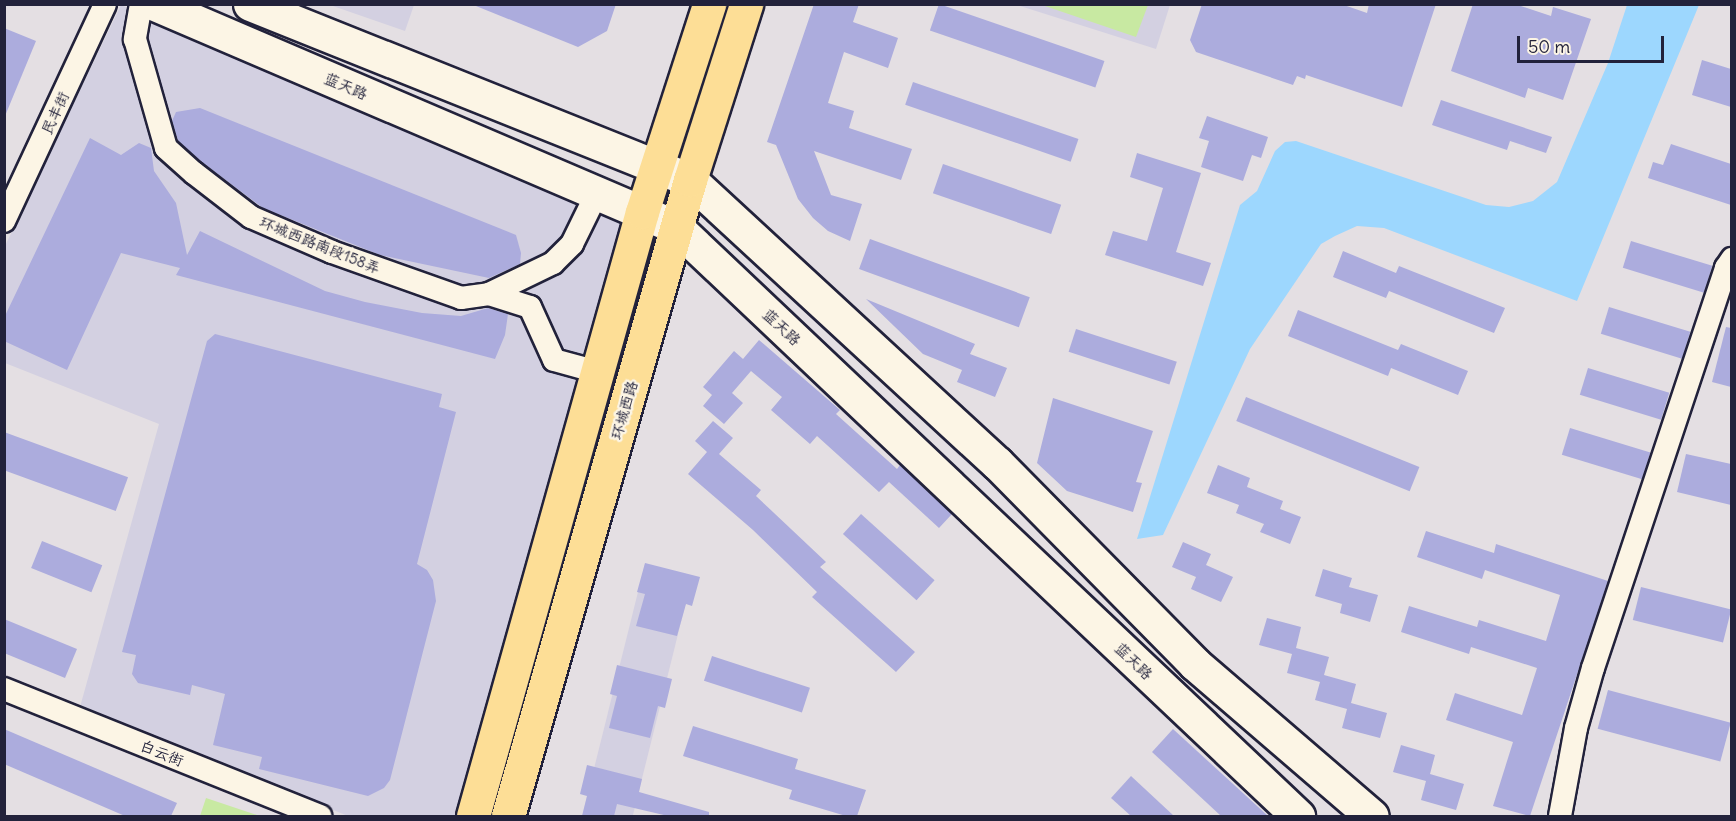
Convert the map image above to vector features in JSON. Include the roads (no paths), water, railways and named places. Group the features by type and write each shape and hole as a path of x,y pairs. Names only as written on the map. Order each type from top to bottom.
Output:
{"main road":[{"path":"473,816 642,212 709,4"},
{"name":"环城西路","path":"508,816 676,227 746,4"}],"street":[{"name":"民丰街","path":"4,221 105,4"},
{"name":"环城西路南段158弄","path":"141,4 135,39 146,86 166,148 251,217 332,252 461,298 489,294 553,263 572,244 597,193"},
{"name":"蓝天路","path":"155,4 676,227 1298,816"},
{"path":"250,4 690,180 997,463 1195,664 1372,816"},
{"path":"1560,816 1576,728 1593,668 1726,268 1731,260"},
{"path":"489,294 530,307 554,360 598,372"},
{"name":"白云街","path":"4,689 320,816"}],"water":[{"path":"1627,5 1699,5 1577,301 1384,228 1357,226 1335,236 1321,244 1250,349 1163,535 1137,539 1240,205 1257,191 1275,151 1285,142 1296,141 1486,205 1509,207 1533,201 1557,182 1608,63"}]}
